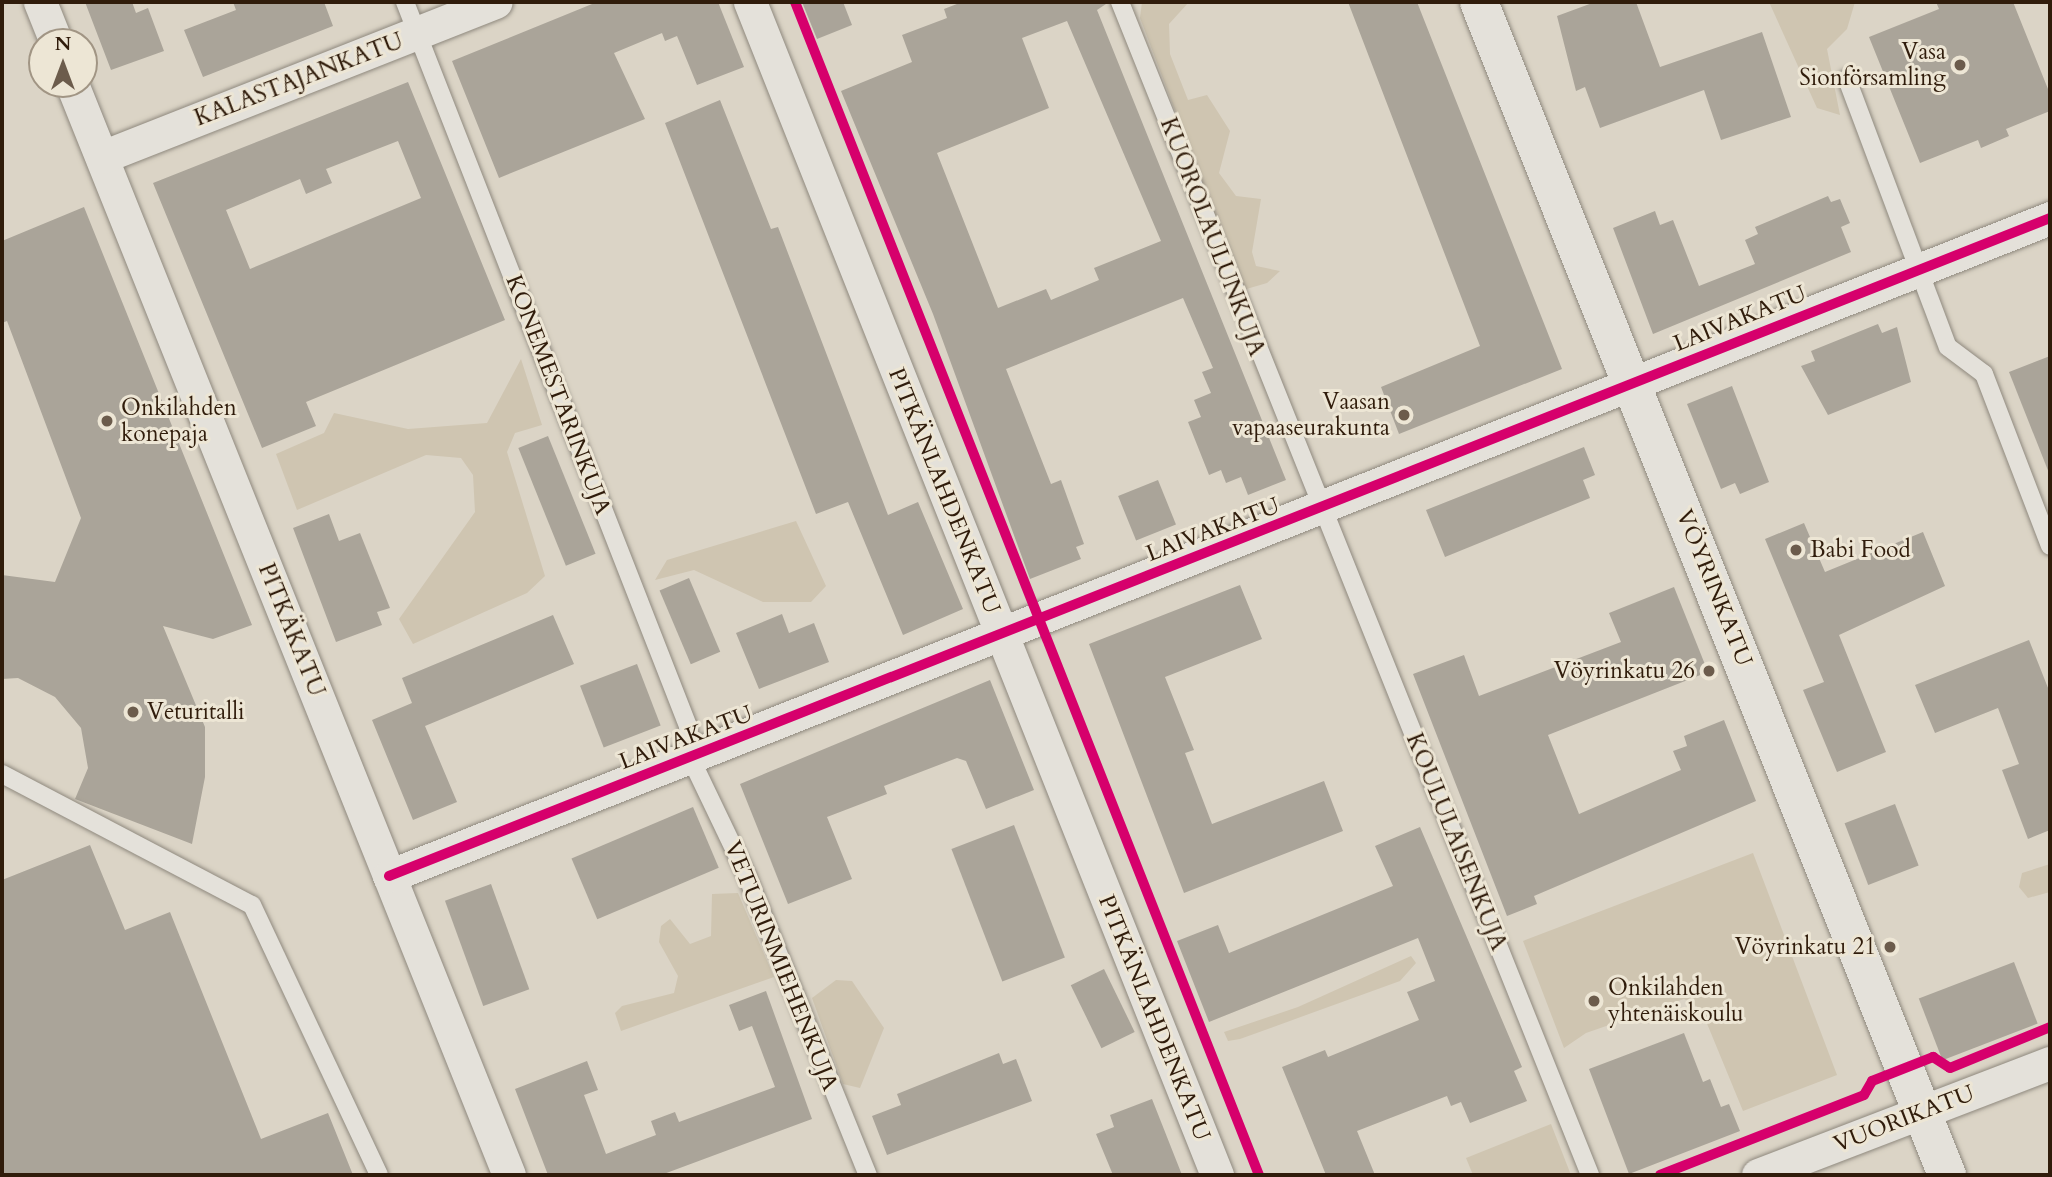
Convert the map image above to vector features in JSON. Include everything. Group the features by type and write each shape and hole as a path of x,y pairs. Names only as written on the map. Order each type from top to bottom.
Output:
{"main road":[{"name":"VÖYRINKATU","path":"1479,2 1947,1175"}],"street":[{"path":"40,2 50,28"},
{"name":"KALASTAJANKATU","path":"102,157 496,2"},
{"name":"PITKÄNLAHDENKATU","path":"750,2 1217,1175"},
{"name":"PITKÄKATU","path":"78,98 509,1175"},
{"name":"LAIVAKATU","path":"389,876 1322,510 2050,218"},
{"name":"VUORIKATU","path":"1758,1175 2050,1063"}],"lane":[{"name":"KONEMESTARINKUJA","path":"405,2 688,726 691,758"},
{"name":"KUOROLAULUNKUJA","path":"1120,2 1322,510"},
{"path":"1847,79 1948,347 1984,374 2050,546"},
{"name":"KOULULAISENKUJA","path":"1322,510 1590,1175"},
{"name":"VETURINMIEHENKUJA","path":"691,758 747,876 867,1175"},
{"path":"2,774 252,905 379,1175"}],"shaded area":[{"path":"1142,2 1189,2 1169,24 1170,54 1188,100 1207,95 1230,131 1219,173 1236,196 1261,199 1252,252 1256,266 1280,271 1267,283 1243,290 1140,18"},
{"path":"1769,2 1855,2 1847,29 1827,49 1840,115 1817,108"},
{"path":"521,359 542,425 515,433 507,452 545,576 527,593 413,644 399,619 475,512 473,475 461,458 426,455 297,510 276,454 324,433 334,413 408,429 487,423"},
{"path":"796,521 826,586 811,602 763,602 694,570 655,580 667,560"},
{"path":"1753,853 1837,1075 1743,1111 1701,1009 1684,999 1586,1033 1564,1048 1523,941"},
{"path":"2050,864 2050,892 2028,898 2019,887 2022,873"},
{"path":"738,893 774,977 621,1031 615,1013 622,1006 674,993 678,976 659,942 661,926 670,919 690,944 711,936 712,894"},
{"path":"1411,956 1416,963 1400,981 1240,1039 1228,1041 1224,1032 1298,1007"},
{"path":"836,980 852,981 884,1028 860,1088 843,1084 812,998"},
{"path":"1551,1124 1571,1175 1473,1175 1466,1158"}],"building":[{"path":"85,2 132,2 136,13 148,8 164,51 111,70 98,36 98,28 95,28"},
{"path":"233,2 324,2 333,26 203,77 184,30 236,10"},
{"path":"597,2 718,2 744,67 697,85 677,36 665,41 662,33 614,53 645,119 499,178 452,61"},
{"path":"802,2 843,2 852,25 817,39"},
{"path":"962,2 1109,2 1097,10 1286,480 1248,495 1241,477 1226,483 1221,470 1209,475 1188,422 1201,417 1194,400 1211,393 1202,372 1213,368 1183,298 1006,369 1051,484 1061,480 1084,544 1076,547 1081,559 1030,579 933,314 841,91 912,62 902,35 947,18 944,9","holes":["1067,21 1161,241 1094,268 1099,280 1051,300 1046,289 998,308 937,153 1049,108 1022,38"]},
{"path":"1348,2 1417,2 1562,369 1399,434 1381,387 1480,346"},
{"path":"1595,2 1636,2 1660,67 1762,32 1791,117 1721,140 1704,90 1600,128 1585,87 1576,91 1557,16"},
{"name":"Vasa Sionförsamling","path":"1936,2 2013,2 2050,94 2050,111 2006,129 2009,136 1981,148 1978,140 1920,163 1869,37 1939,9"},
{"path":"408,82 505,320 306,402 316,426 262,448 153,183","holes":["398,141 421,198 250,269 226,210 300,179 306,194 332,183 326,169"]},
{"path":"720,100 771,229 778,227 888,515 918,502 963,609 903,635 848,502 816,514 665,123"},
{"path":"1828,196 1831,202 1840,199 1850,223 1841,227 1851,252 1653,334 1613,228 1655,211 1660,225 1673,220 1699,286 1755,264 1745,240 1758,234 1755,227"},
{"name":"Onkilahden konepaja","path":"84,207 252,625 213,639 163,626 205,727 205,777 192,844 75,799 88,768 81,728 55,697 18,678 2,679 2,575 55,582 81,518 7,321 2,323 2,241"},
{"path":"1878,324 1882,333 1897,327 1911,382 1828,415 1801,366 1815,361 1811,351"},
{"path":"2050,356 2050,473 2049,473 2009,372"},
{"path":"1732,386 1769,482 1740,494 1735,483 1721,489 1687,404"},
{"path":"548,436 596,554 566,566 518,448"},
{"path":"1584,447 1595,475 1583,480 1590,498 1445,557 1426,510"},
{"path":"1158,480 1176,525 1136,541 1118,496"},
{"path":"329,514 339,541 360,533 390,608 377,612 382,625 336,642 293,528"},
{"path":"1804,523 1825,572 1923,532 1945,586 1839,635 1886,752 1837,772 1803,690 1824,682 1765,539"},
{"path":"689,578 720,652 691,664 660,591"},
{"path":"1240,585 1262,639 1165,677 1194,750 1185,753 1212,824 1324,781 1343,831 1184,893 1089,644"},
{"path":"1674,587 1708,672 1548,735 1579,814 1681,770 1673,751 1687,746 1684,736 1724,720 1756,801 1534,896 1537,904 1507,916 1413,674 1464,655 1479,696 1621,642 1609,613"},
{"path":"782,614 789,633 814,623 829,662 759,689 736,633"},
{"path":"553,615 574,664 425,726 457,802 413,820 372,720 412,703 402,678"},
{"path":"2029,640 2050,693 2050,830 2028,839 2002,770 2019,764 1998,708 1935,733 1915,685"},
{"path":"637,664 661,726 604,747 580,686"},
{"path":"990,680 1034,790 986,809 966,761 957,758 884,786 887,794 827,817 852,879 788,904 740,784"},
{"path":"1895,804 1919,866 1868,885 1845,823"},
{"path":"693,807 719,868 597,919 571,859"},
{"path":"1014,825 1065,958 1002,982 951,849"},
{"path":"1420,827 1522,1067 1514,1071 1527,1101 1470,1123 1461,1102 1451,1106 1447,1096 1357,1131 1375,1175 1326,1175 1282,1067 1325,1050 1328,1057 1419,1020 1407,992 1435,981 1418,938 1209,1022 1177,941 1218,925 1229,953 1393,886 1375,846"},
{"path":"90,845 125,930 170,912 261,1139 328,1113 353,1175 2,1175 2,880"},
{"path":"491,884 529,989 483,1006 445,901"},
{"path":"2014,962 2038,1024 1942,1060 1919,999"},
{"path":"1104,969 1135,1032 1101,1048 1071,985"},
{"path":"766,991 812,1119 661,1175 548,1175 515,1089 587,1061 598,1090 584,1095 606,1154 656,1135 651,1121 675,1112 679,1122 775,1087 752,1026 739,1031 729,1005"},
{"path":"1684,1033 1703,1082 1710,1079 1721,1107 1729,1104 1740,1131 1629,1174 1589,1069"},
{"path":"999,1053 1003,1064 1016,1059 1032,1101 887,1155 872,1116 901,1105 897,1094"},
{"path":"1152,1099 1182,1175 1113,1175 1096,1134 1114,1127 1110,1115"}],"cycle path":[{"path":"795,2 1259,1175"},
{"path":"389,876 2050,218"},
{"path":"1660,1175 1864,1095 1872,1081 1933,1057 1950,1068 2050,1027"}],"place":[{"name":"Vasa Sionförsamling","path":"1960,65"},
{"name":"Vaasan vapaaseurakunta","path":"1404,415"},
{"name":"Onkilahden konepaja","path":"107,421"},
{"name":"Babi Food","path":"1796,550"},
{"name":"Vöyrinkatu 26","path":"1709,671"},
{"name":"Veturitalli","path":"133,712"},
{"name":"Vöyrinkatu 21","path":"1890,947"},
{"name":"Onkilahden yhtenäiskoulu","path":"1594,1001"}]}
